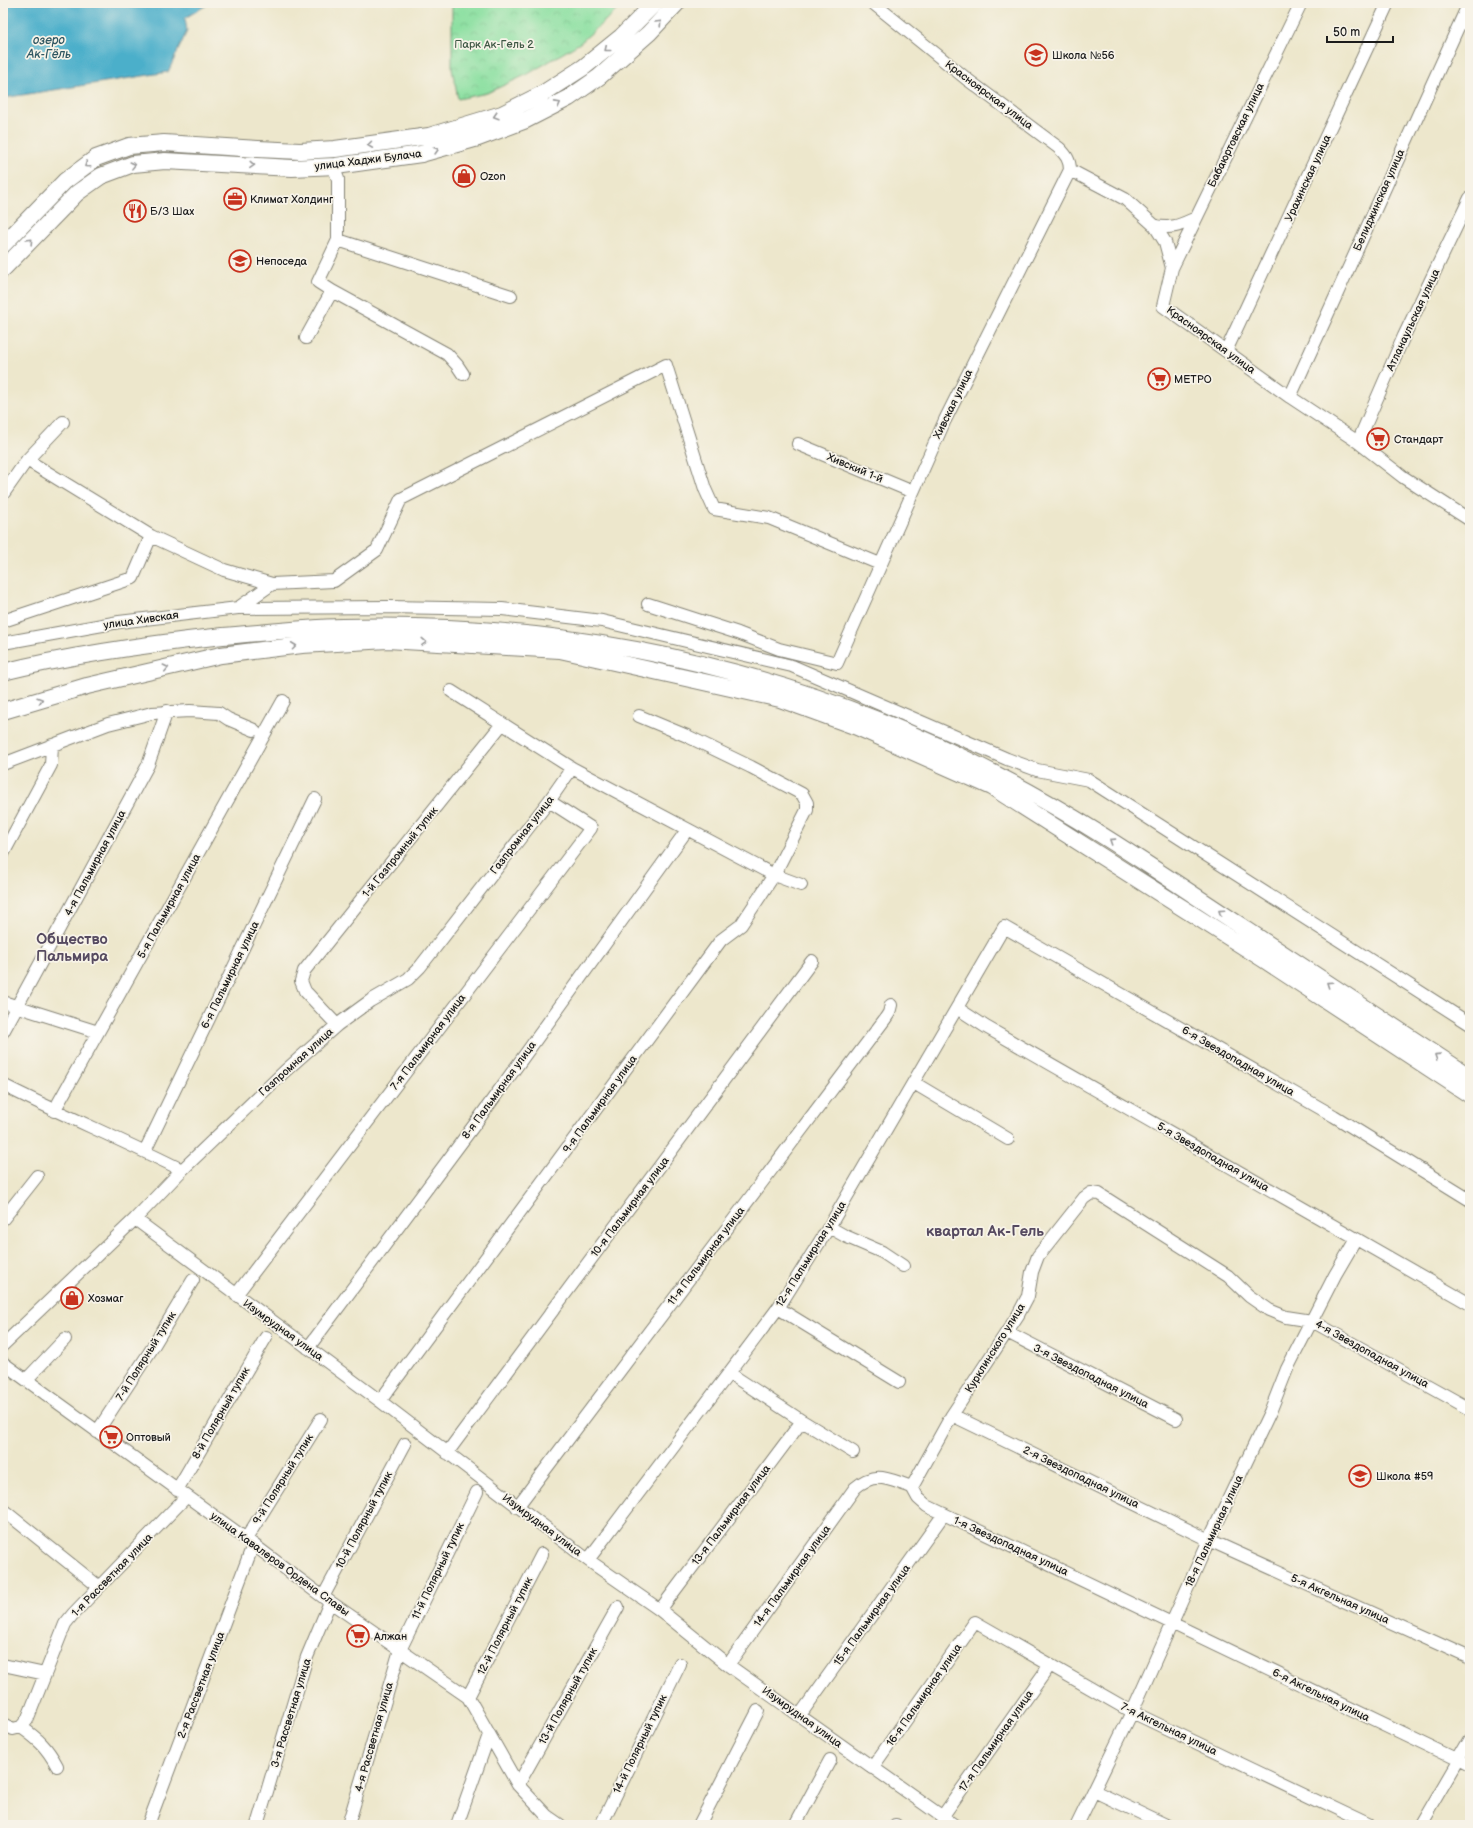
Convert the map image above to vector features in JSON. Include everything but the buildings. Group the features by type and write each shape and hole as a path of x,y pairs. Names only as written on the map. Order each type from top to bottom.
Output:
{"main road":[{"name":"улица Хаджи Булача","path":"3,245 65,181 96,158 129,146 164,143 300,151 335,149 429,136 502,114 542,94 584,67 621,37 655,3"},
{"name":"улица Хаджи Булача","path":"3,269 77,193 101,176 132,164 165,161 292,168 333,166 422,154 478,138 526,120 569,98 611,68 650,33 677,3"},
{"path":"192,145 193,162"},
{"path":"3,672 50,660 199,639 299,629 380,626 465,628 582,639 637,649 737,672 805,693 888,724 983,767 1047,801 1186,889 1470,1077"},
{"path":"3,711 87,686 220,655 302,645 387,640 560,650 780,699 857,727 992,787 1263,959 1470,1095"}],"street":[{"name":"Красноярская улица","path":"873,3 968,80 1059,148 1066,155 1070,163 1070,170 1125,199 1155,226 1165,242 1172,268 1163,306 1290,397 1358,442 1403,477 1470,520"},
{"name":"Бабаюртовская улица","path":"1172,268 1301,3"},
{"name":"Урахинская улица","path":"1226,352 1388,3"},
{"name":"Белиджинская улица","path":"1290,397 1468,3"},
{"path":"333,166 338,178 338,240 318,282 446,354 464,374"},
{"name":"Хивская улица","path":"648,604 738,633 779,650 837,663 847,644 880,564 945,420 1070,170"},
{"name":"Атланаульская улица","path":"1358,442 1404,336 1470,198"},
{"path":"1155,226 1167,228 1177,227 1196,218"},
{"path":"338,240 511,296"},
{"path":"306,338 332,291"},
{"path":"27,460 151,536 224,570 272,584 334,580 377,550 401,499 666,365 706,490 714,509 769,518 880,564"},
{"path":"3,494 27,460 63,422"},
{"name":"Хивский 1-й","path":"798,444 913,492"},
{"path":"6,620 133,578 151,536"},
{"name":"улица Хивская","path":"3,643 119,622 238,608 272,584"},
{"path":"238,608 388,607 502,609 602,621 792,666 1007,759 1037,770 1088,780 1470,1024"},
{"path":"451,692 572,768 774,875 801,885"},
{"name":"5-я Пальмирная улица","path":"54,1111 283,701"},
{"path":"3,764 108,724 152,713 167,711 190,711 219,713 228,719 254,730"},
{"name":"4-я Пальмирная улица","path":"3,1032 148,765 167,711"},
{"name":"9-я Пальмирная улица","path":"380,1401 721,940 742,925 774,875 807,810 807,803 802,794 751,767 686,736 639,716"},
{"name":"1-й Газпромный тупик","path":"337,1025 305,991 301,981 304,971 502,724"},
{"path":"3,854 51,765 52,745"},
{"name":"Газпромная улица","path":"3,1345 135,1219 182,1170 285,1071 337,1025 370,1001 408,979 420,967 549,801 572,768"},
{"name":"6-я Пальмирная улица","path":"145,1151 315,799"},
{"name":"7-я Пальмирная улица","path":"236,1295 591,828 549,801"},
{"name":"8-я Пальмирная улица","path":"308,1348 475,1124 687,830"},
{"name":"12-я Пальмирная улица","path":"588,1560 778,1308 829,1228 1004,927"},
{"name":"6-я Звездопадная улица","path":"1004,927 1334,1116 1470,1200"},
{"name":"10-я Пальмирная улица","path":"447,1453 812,961"},
{"path":"3,1002 98,1032"},
{"name":"11-я Пальмирная улица","path":"517,1506 885,1019 889,1013 891,1005"},
{"name":"5-я Звездопадная улица","path":"957,1008 1470,1304"},
{"path":"914,1083 1008,1139"},
{"path":"3,1085 54,1111 145,1151 182,1170"},
{"path":"3,1219 36,1176"},
{"name":"4-я Звездопадная улица","path":"1091,1193 1099,1194 1228,1276 1249,1296 1269,1310 1286,1317 1312,1321 1470,1409"},
{"name":"Курклинского улица","path":"912,1487 952,1415 1007,1332 1028,1296 1032,1272 1038,1256 1084,1198 1091,1193"},
{"name":"Изумрудная улица","path":"135,1219 380,1401 588,1560 660,1610 728,1665 954,1825"},
{"path":"829,1228 882,1252 903,1266"},
{"name":"18-я Пальмирная улица","path":"1077,1825 1132,1712 1209,1540 1270,1412 1287,1369 1335,1275 1356,1239"},
{"name":"7-й Полярный тупик","path":"97,1432 151,1350 193,1280"},
{"path":"778,1308 899,1382"},
{"name":"3-я Звездопадная улица","path":"1007,1332 1176,1419"},
{"name":"8-й Полярный тупик","path":"181,1493 266,1337"},
{"path":"27,1379 65,1339"},
{"name":"улица Кавалеров Ордена Славы","path":"3,1363 250,1542 326,1600 468,1697 518,1785 547,1816 560,1825"},
{"path":"729,1373 802,1421 853,1452"},
{"name":"2-я Звездопадная улица","path":"952,1415 1209,1540"},
{"name":"9-й Полярный тупик","path":"250,1542 320,1419"},
{"name":"13-я Пальмирная улица","path":"660,1610 802,1421"},
{"name":"10-й Полярный тупик","path":"326,1600 405,1444"},
{"name":"14-я Пальмирная улица","path":"728,1665 855,1488 864,1480 875,1476 912,1487"},
{"name":"1-я Звездопадная улица","path":"912,1487 918,1498 927,1506 1172,1624"},
{"name":"11-й Полярный тупик","path":"400,1650 477,1492"},
{"name":"1-я Рассветная улица","path":"21,1727 27,1720 65,1624 98,1586 143,1542 181,1493"},
{"path":"3,1510 98,1586"},
{"name":"15-я Пальмирная улица","path":"800,1715 944,1514"},
{"name":"5-я Акгельная улица","path":"1209,1540 1470,1658"},
{"name":"2-я Рассветная улица","path":"148,1825 250,1542"},
{"name":"12-й Полярный тупик","path":"468,1697 542,1554"},
{"name":"3-я Рассветная улица","path":"258,1825 307,1657 326,1600"},
{"name":"13-й Полярный тупик","path":"518,1785 618,1607"},
{"name":"7-я Акгельная улица","path":"975,1622 1132,1712 1369,1825"},
{"name":"16-я Пальмирная улица","path":"872,1768 975,1622"},
{"name":"6-я Акгельная улица","path":"1172,1624 1470,1766"},
{"name":"4-я Рассветная улица","path":"348,1825 400,1650"},
{"name":"14-й Полярный тупик","path":"601,1825 680,1664"},
{"path":"3,1665 45,1674"},
{"name":"17-я Пальмирная улица","path":"942,1817 1050,1665"},
{"path":"700,1825 758,1711"},
{"path":"3,1724 13,1729 21,1727 44,1744 57,1766"},
{"path":"457,1825 489,1735"},
{"path":"1420,1825 1470,1739"},
{"path":"795,1825 830,1760"},
{"path":"1094,1790 1166,1825"}],"green space":[{"name":"Парк Ак-Гель 2","path":"452,3 625,3 580,43 528,74 487,93 458,99 452,69"}],"water":[{"name":"озеро Ак-Гёль","path":"3,3 210,3 185,18 187,31 168,72 3,98"}],"place":[{"name":"Школа №56","path":"1036,55"},
{"name":"Ozon","path":"464,176"},
{"name":"Климат Холдинг","path":"235,199"},
{"name":"Б/З Шах","path":"135,211"},
{"name":"Непоседа","path":"240,261"},
{"name":"МЕТРО","path":"1159,379"},
{"name":"Стандарт","path":"1378,439"},
{"name":"Хозмаг","path":"72,1298"},
{"name":"Оптовый","path":"111,1437"},
{"name":"Школа #59","path":"1360,1476"},
{"name":"Алжан","path":"358,1636"}],"district":[{"name":"Общество Пальмира","path":"72,948"},
{"name":"квартал Ак-Гель","path":"985,1231"}]}
